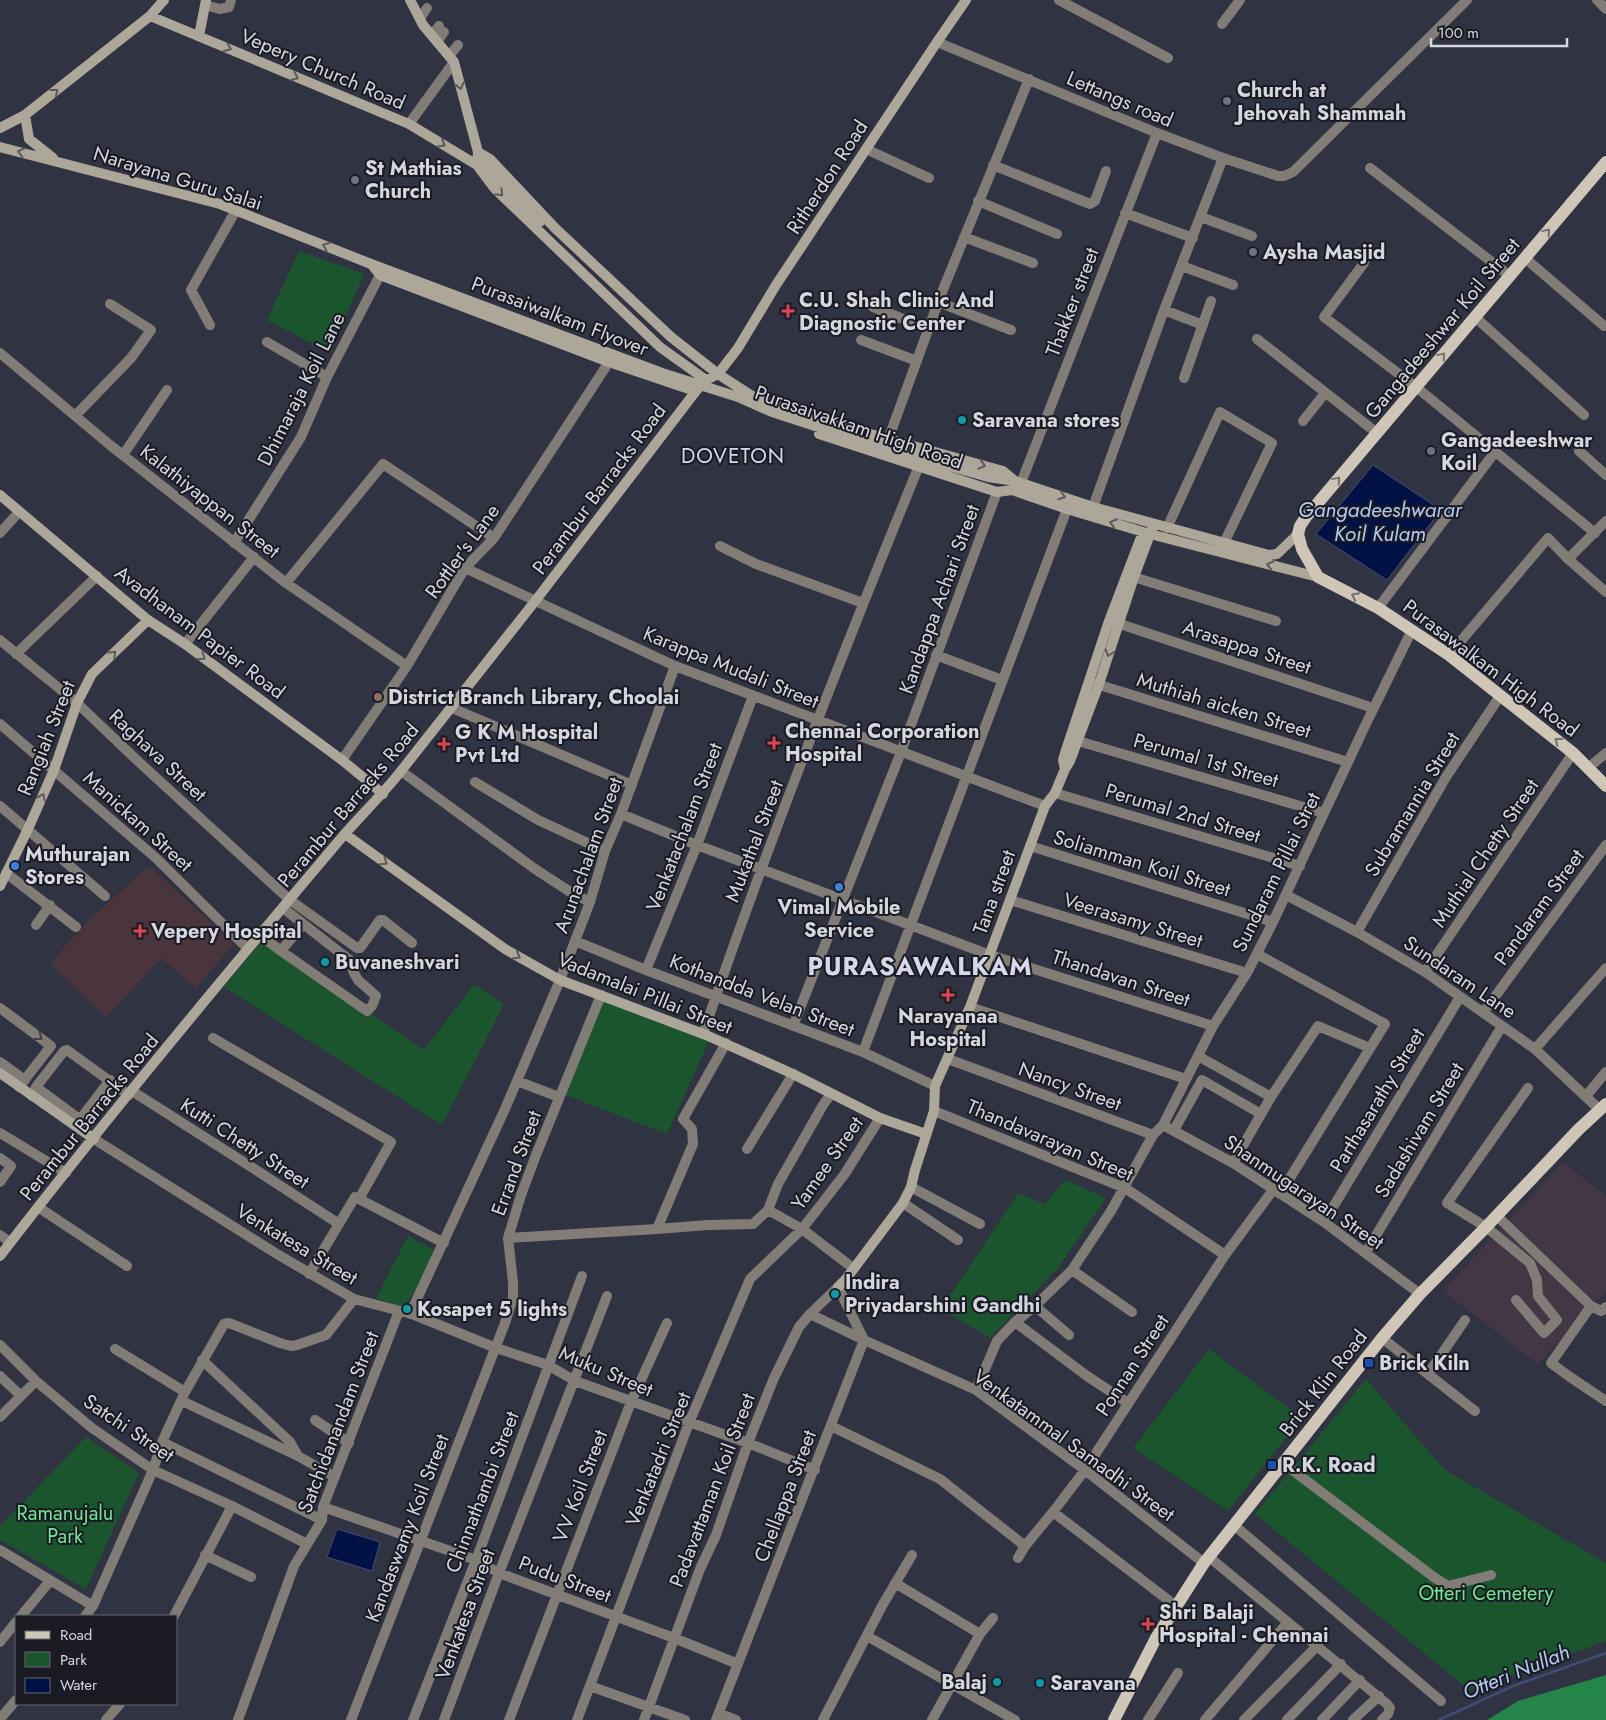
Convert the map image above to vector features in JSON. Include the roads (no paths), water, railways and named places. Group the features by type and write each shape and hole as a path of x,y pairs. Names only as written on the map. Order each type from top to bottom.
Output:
{"main road":[{"name":"Gangadeeshwar Koil Street","path":"1298,534 1300,526 1306,518 1606,162"},
{"path":"1298,534 1300,543 1318,577"},
{"name":"Purasawalkam High Road","path":"1318,577 1378,608 1449,655 1573,753 1606,786"},
{"name":"Brick Klin Road","path":"1114,1720 1141,1664 1176,1606 1207,1560 1382,1338 1420,1294 1578,1130 1603,1107"}],"street":[{"path":"1,147 1,126 25,116 150,16 164,0"},
{"path":"199,36 206,3 225,9 229,7 231,0"},
{"path":"410,0 434,38 452,59 478,152 478,165 495,189 681,369"},
{"name":"Ritherdon Road","path":"718,374 738,348 776,285 966,0"},
{"path":"1059,0 1168,58"},
{"path":"1222,24 1240,0"},
{"name":"Lettangs road","path":"937,42 1157,134 1223,158 1278,176 1284,176 1293,172 1467,0"},
{"path":"1597,0 1606,9"},
{"path":"420,18 426,8"},
{"name":"Vepery Church Road","path":"150,16 409,124 478,165"},
{"path":"434,38 442,29"},
{"path":"409,124 452,59 458,45"},
{"path":"888,440 938,302 1029,80"},
{"path":"25,116 29,138 56,160"},
{"name":"Thakker street","path":"1016,484 1157,134"},
{"name":"Narayana Guru Salai","path":"1,147 220,204 371,264"},
{"path":"866,149 929,178"},
{"path":"478,152 490,159 555,228 671,337 718,374 752,396 783,408 888,440 1003,471 1016,484 1167,528 1269,555 1277,554 1298,534"},
{"name":"Purasaiwalkam Flyover","path":"478,152 490,171 563,245 682,354 738,397"},
{"path":"1093,506 1164,310 1223,158"},
{"path":"993,165 1090,204 1094,200 1106,171"},
{"path":"1370,168 1510,276"},
{"path":"978,201 1057,234"},
{"path":"210,325 191,290 236,210"},
{"path":"1125,213 1193,238"},
{"path":"1201,217 1252,236"},
{"path":"964,238 1032,263"},
{"path":"1525,258 1604,326"},
{"path":"371,264 386,263 681,369 705,381"},
{"path":"1364,263 1324,317 1416,387 1595,533"},
{"path":"371,264 380,275"},
{"name":"Purasaiwalkam Flyover","path":"371,264 662,373 738,397 772,412 855,439 1016,484"},
{"path":"1182,266 1233,285"},
{"name":"Purasaivakkam High Road","path":"380,275 610,362 670,383 724,398 765,416 841,442 997,492 1016,484"},
{"name":"Dhimaraja Koil Lane","path":"234,543 301,437 327,377 380,275"},
{"path":"1184,378 1211,301"},
{"path":"938,302 1011,330"},
{"path":"75,416 131,358 152,330 110,304"},
{"path":"873,307 928,329"},
{"path":"1164,310 1203,325"},
{"path":"1475,317 1584,415"},
{"path":"660,347 671,337"},
{"path":"1256,339 1377,433"},
{"path":"862,340 917,361"},
{"path":"266,342 327,377"},
{"name":"Kalathiyappan Street","path":"0,353 123,455 286,583 407,666"},
{"name":"Rottler's Lane","path":"342,760 407,666 466,568 494,538 610,362"},
{"path":"670,383 681,369"},
{"name":"Perambur Barracks Road","path":"0,1256 248,949 345,834 401,772 696,391 705,381 718,374"},
{"path":"123,455 166,390"},
{"path":"1303,421 1325,393"},
{"path":"1167,528 1220,412 1272,444 1224,543"},
{"path":"1579,451 1606,475"},
{"path":"1378,608 1496,452"},
{"path":"286,583 383,464 494,538"},
{"name":"Mukathal Street","path":"704,1034 761,868 863,603 919,466"},
{"name":"Purasawalkam High Road","path":"1016,484 1067,509 1147,533 1318,577"},
{"name":"Kandappa Achari Street","path":"793,1026 901,752 997,492"},
{"name":"Avadhanam Papier Road","path":"0,495 148,620 185,644 342,760 383,794"},
{"path":"863,1052 1067,509"},
{"path":"0,533 19,512"},
{"path":"1568,559 1606,521"},
{"path":"1065,769 1063,760 1065,753 1094,683 1130,576 1147,533 1154,524"},
{"path":"1449,655 1548,538 1568,559 1606,592"},
{"path":"720,546 756,564 863,603"},
{"path":"185,644 254,557"},
{"name":"Karappa Mudali Street","path":"466,568 674,666 1045,806"},
{"path":"16,654 97,576"},
{"path":"1130,576 1276,621"},
{"name":"Rangiah Street","path":"0,886 3,870 28,829 54,770 77,703 92,674 148,620"},
{"name":"Arasappa Street","path":"1114,622 1373,708"},
{"name":"Sundaram Pillai Stret","path":"1163,1125 1212,1026 1246,973 1273,922 1373,708 1412,630"},
{"name":"Raghava Street","path":"0,640 77,703 290,900 357,948 360,948 380,920 383,920 412,943"},
{"path":"936,655 1002,680"},
{"name":"Arunachalam Street","path":"410,1314 517,1080 560,980 590,902 605,851 622,814 674,666"},
{"name":"Tana street","path":"838,1287 903,1203 911,1187 934,1111 935,1086 970,1007 1045,806 1055,793 1078,741 1094,683"},
{"name":"Muthiah aicken Street","path":"1094,683 1348,762"},
{"name":"Venkatachalam Street","path":"646,970 697,845 753,696"},
{"name":"Subramannia Street","path":"1357,932 1446,777 1500,696"},
{"path":"452,708 632,785"},
{"name":"Manickam Street","path":"0,724 156,858 248,949"},
{"name":"Perumal 1st Street","path":"1078,741 1324,813"},
{"name":"Muthial Chetty Street","path":"1425,972 1573,753"},
{"path":"1588,768 1606,753"},
{"path":"401,772 535,868 572,893 590,902"},
{"path":"475,782 538,820 605,851"},
{"name":"Perumal 2nd Street","path":"1055,793 1300,866"},
{"path":"0,806 105,896"},
{"name":"Thandavan Street","path":"622,814 697,845 990,955 1212,1026"},
{"name":"Vadamalai Pillai Street","path":"345,834 505,949 560,980 704,1034 792,1074 880,1118 926,1134"},
{"name":"Pandaram Street","path":"1482,1014 1606,845"},
{"name":"Soliamman Koil Street","path":"1030,846 1273,922"},
{"path":"3,870 76,927"},
{"name":"Sundaram Lane","path":"1286,896 1357,932 1425,972 1482,1014 1536,1049 1586,1096 1603,1107"},
{"name":"Veerasamy Street","path":"1010,900 1246,973"},
{"path":"36,925 50,905"},
{"path":"260,935 367,1011 372,1006 376,996 356,977 353,971 357,966 283,908"},
{"path":"281,951 303,924"},
{"name":"Kothandda Velan Street","path":"575,941 646,970 717,995 863,1052 935,1086"},
{"name":"Ponnan Street","path":"1018,1558 1025,1546 1085,1470 1225,1255 1276,1192 1385,1024 1256,954"},
{"path":"1536,1049 1606,968"},
{"name":"Errand Street","path":"496,1348 513,1298 508,1238 521,1195 601,995"},
{"name":"Parthasarathy Street","path":"1324,1222 1460,997"},
{"path":"970,1007 1186,1079"},
{"path":"0,1008 51,1046 22,1084"},
{"path":"1233,1163 1271,1097 1318,1026 1370,1048"},
{"name":"Sadashivam Street","path":"1366,1252 1502,1026"},
{"path":"213,1038 391,1142 359,1199"},
{"path":"657,1229 693,1144 692,1129 683,1119 726,1044"},
{"name":"Kutti Chetty Street","path":"34,1092 64,1051 67,1050 130,1093 256,1170 338,1224"},
{"path":"1198,1056 1271,1097"},
{"name":"Nancy Street","path":"948,1059 1152,1135"},
{"path":"0,1062 22,1084"},
{"path":"1586,1096 1606,1072"},
{"path":"0,1073 78,1118 82,1117 110,1080"},
{"path":"747,1150 792,1074"},
{"path":"517,1080 559,1097"},
{"path":"1174,1130 1202,1080 1261,1114"},
{"path":"1516,1300 1544,1332 1557,1320 1538,1296 1537,1280 1530,1263 1486,1227 1447,1203 1528,1088"},
{"path":"34,1092 94,1139"},
{"path":"508,1238 708,1225 753,1224 768,1210 780,1178 831,1094"},
{"name":"Thandavarayan Street","path":"934,1111 1125,1188 1225,1255"},
{"name":"Yamee Street","path":"802,1229 844,1175 880,1118"},
{"path":"976,1390 997,1341 1072,1270 1125,1188 1152,1135 1163,1125"},
{"name":"Shanmugarayan Street","path":"1163,1125 1233,1163 1324,1222 1420,1294"},
{"path":"0,1133 66,1174"},
{"name":"Venkatesa Street","path":"94,1139 309,1274 354,1298 410,1314 496,1348"},
{"path":"0,1158 10,1166 0,1182"},
{"path":"911,1187 980,1224"},
{"path":"309,1274 355,1197 444,1242"},
{"path":"903,1203 958,1240"},
{"path":"38,1208 127,1266"},
{"path":"768,1210 802,1229 853,1268"},
{"path":"1497,1216 1601,1310 1551,1363 1570,1378 1606,1401"},
{"name":"Venkatadri Street","path":"577,1720 690,1423 750,1279 802,1229"},
{"path":"0,1235 10,1242"},
{"path":"1072,1270 1132,1312"},
{"name":"Chinnathambi Street","path":"413,1720 476,1560 582,1276"},
{"path":"838,1287 864,1340"},
{"name":"Padavattaman Koil Street","path":"644,1720 700,1569 716,1535 748,1443 774,1378 799,1328 810,1314 838,1287"},
{"name":"Venkatesa Street","path":"444,1720 498,1573 607,1296"},
{"path":"86,1615 93,1606 183,1397 202,1360 226,1323 291,1346 303,1344 326,1335 354,1298"},
{"path":"1035,1306 1069,1335"},
{"name":"Satchidanandam Street","path":"238,1720 246,1695 267,1646 294,1566 322,1520 323,1507 334,1477 349,1443 399,1311"},
{"name":"Venkatammal Samadhi Street","path":"810,1314 976,1390 1207,1560 1288,1622 1379,1696"},
{"path":"1428,1374 1465,1320"},
{"path":"1015,1322 1087,1376 1128,1403"},
{"name":"VV Koil Street","path":"509,1720 631,1402 667,1323"},
{"path":"1382,1338 1475,1411"},
{"name":"Chellappa Street","path":"718,1716 864,1340"},
{"name":"Satchi Street","path":"0,1345 36,1381 92,1428 153,1470 232,1506 308,1544"},
{"name":"Muku Street","path":"496,1348 548,1365 575,1381 748,1443 815,1470"},
{"name":"Kandaswamy Koil Street","path":"351,1720 496,1348"},
{"path":"115,1349 183,1397 298,1456 334,1477"},
{"path":"202,1360 290,1442 298,1456"},
{"path":"0,1376 22,1396"},
{"path":"0,1417 36,1381"},
{"path":"314,1420 349,1443"},
{"path":"831,1426 940,1480 1025,1546"},
{"path":"162,1442 322,1520"},
{"path":"1283,1463 1448,1586 1491,1574"},
{"path":"175,1615 232,1506"},
{"name":"Pudu Street","path":"323,1507 476,1560 498,1573 558,1594 738,1664"},
{"path":"1053,1512 1176,1606"},
{"path":"1235,1526 1441,1701"},
{"path":"0,1550 93,1606"},
{"path":"205,1555 251,1577"},
{"path":"824,1720 912,1555"},
{"path":"22,1615 50,1581"},
{"path":"896,1583 980,1634"},
{"path":"932,1720 980,1634 993,1618"},
{"path":"1205,1720 1288,1622"},
{"path":"0,1642 15,1623"},
{"path":"868,1636 952,1683 1001,1717 1015,1720"},
{"path":"1244,1720 1318,1646"},
{"path":"1287,1720 1341,1664"},
{"path":"1148,1720 1178,1673"},
{"path":"1322,1720 1360,1680"},
{"path":"590,1686 685,1720"},
{"path":"1353,1720 1379,1696 1390,1708 1388,1714 1382,1720"},
{"path":"0,1719 15,1701"},
{"path":"106,1720 119,1705"},
{"path":"718,1716 736,1720"}],"water":[{"name":"Gangadeeshwarar Koil Kulam","path":"1373,465 1441,510 1387,580 1316,534"},
{"path":"337,1529 380,1542 372,1571 327,1557"}],"waterway":[{"name":"Otteri Nullah","path":"1439,1720 1513,1686 1606,1653"}],"place":[{"name":"Church at Jehovah Shammah","path":"1227,101"},
{"name":"St Mathias Church","path":"355,180"},
{"name":"Aysha Masjid","path":"1253,252"},
{"name":"C.U. Shah Clinic And Diagnostic Center","path":"788,311"},
{"name":"Saravana stores","path":"962,420"},
{"name":"Gangadeeshwar Koil","path":"1431,451"},
{"name":"District Branch Library, Choolai","path":"378,697"},
{"name":"Chennai Corporation Hospital","path":"774,743"},
{"name":"G K M Hospital Pvt Ltd","path":"444,744"},
{"name":"Muthurajan Stores","path":"15,866"},
{"name":"Vimal Mobile Service","path":"839,887"},
{"name":"Vepery Hospital","path":"140,931"},
{"name":"Buvaneshvari","path":"325,962"},
{"name":"Narayanaa Hospital","path":"948,995"},
{"name":"Indira Priyadarshini Gandhi","path":"835,1294"},
{"name":"Kosapet 5 lights","path":"407,1309"},
{"name":"Brick Kiln","path":"1369,1363"},
{"name":"R.K. Road","path":"1272,1465"},
{"name":"Shri Balaji Hospital - Chennai","path":"1148,1624"},
{"name":"Balaj","path":"997,1682"},
{"name":"Saravana","path":"1040,1683"}],"district":[{"name":"DOVETON","path":"733,456"},
{"name":"PURASAWALKAM","path":"920,966"}],"park label":[{"name":"Ramanujalu Park","path":"65,1524"},
{"name":"Otteri Cemetery","path":"1486,1593"}]}
